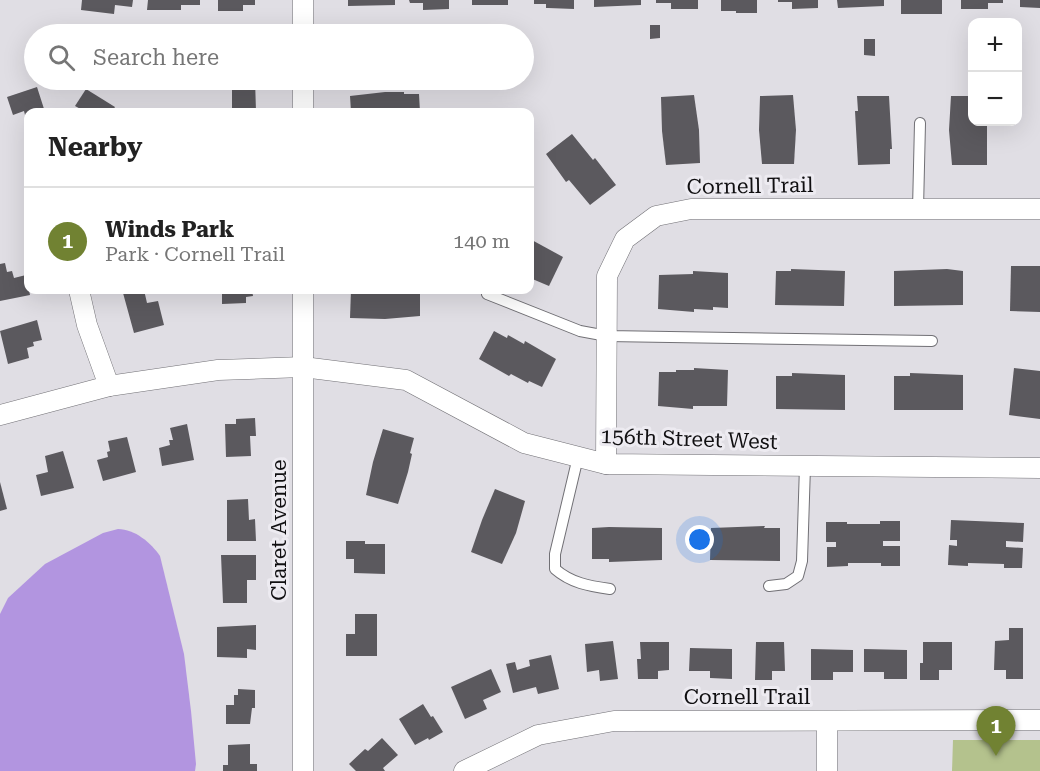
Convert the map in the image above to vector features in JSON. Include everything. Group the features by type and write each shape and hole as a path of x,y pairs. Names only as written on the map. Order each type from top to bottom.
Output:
{"street":[{"path":"303,0 303,24"},
{"path":"303,90 303,108"},
{"name":"Cornell Trail","path":"606,464 607,276 626,239 656,216 691,209 1040,209"},
{"path":"80,294 87,325 109,386"},
{"name":"Claret Avenue","path":"303,294 303,771"},
{"name":"156th Street West","path":"0,415 109,386 218,370 303,367 406,380 524,443 606,464 1040,468"},
{"name":"Cornell Trail","path":"464,771 538,735 614,721 1040,720"},
{"path":"827,721 827,771"}],"lane":[{"path":"918,208 920,123"},
{"path":"487,294 580,331 607,336 932,341"},
{"path":"578,457 555,554 555,569 563,576 583,585 610,589"},
{"path":"769,586 786,584 798,576 802,561 805,466"}],"green space":[{"path":"953,740 1040,740 1040,771 952,771"}],"shaded area":[{"path":"118,529 130,531 142,538 160,556 184,654 195,771 0,771 0,614 8,598 45,564 103,533"}],"building":[{"path":"82,0 133,0 132,7 115,5 114,14 81,10"},
{"path":"148,0 200,0 200,5 181,5 181,10 147,10"},
{"path":"218,0 255,0 255,5 243,5 243,11 218,11"},
{"path":"348,0 395,0 395,5 348,6"},
{"path":"409,0 449,0 449,9 423,10 423,3 410,3"},
{"path":"472,0 508,0 508,5 472,5"},
{"path":"534,0 574,0 574,9 546,8 546,4 534,4"},
{"path":"594,0 641,0 641,5 594,7"},
{"path":"656,0 698,0 698,9 671,9 671,3 656,3"},
{"path":"721,0 757,0 757,13 721,11"},
{"path":"778,0 818,0 818,8 792,9 792,2 778,2"},
{"path":"837,0 884,0 884,6 838,8"},
{"path":"901,0 942,0 942,14 901,14"},
{"path":"961,0 1003,0 1003,3 988,3 988,9 961,9"},
{"path":"1020,0 1040,0 1040,8 1020,7"},
{"path":"650,25 660,25 660,38 650,39"},
{"path":"864,39 875,39 875,56 864,55"},
{"path":"28,90 38,90 44,108 24,108 24,111 13,115 7,97"},
{"path":"88,90 115,107 79,108 75,106"},
{"path":"232,90 255,90 256,108 232,108"},
{"path":"385,92 419,94 420,108 351,108 350,96"},
{"path":"694,95 699,130 700,163 666,165 661,97"},
{"path":"793,95 796,130 794,164 762,164 759,130 760,96"},
{"path":"857,96 889,96 892,149 890,149 890,164 858,165 855,111 858,111"},
{"path":"951,96 968,96 968,126 987,126 987,165 952,165 949,130"},
{"path":"572,134 616,185 590,205 569,180 566,182 546,154"},
{"path":"534,241 563,257 549,286 534,280"},
{"path":"5,263 7,272 12,271 14,278 24,276 24,294 30,295 0,301 0,264"},
{"path":"1011,266 1040,266 1040,312 1010,311"},
{"path":"791,269 845,271 844,306 775,305 776,271 791,271"},
{"path":"947,269 963,271 963,305 894,306 894,271"},
{"path":"693,271 728,273 728,308 694,309 694,312 658,309 659,275 693,274"},
{"path":"123,294 145,294 147,303 158,301 164,325 134,333"},
{"path":"222,294 253,294 253,296 246,297 246,303 222,304"},
{"path":"351,294 420,294 420,316 385,319 350,318"},
{"path":"37,320 42,340 33,342 34,346 27,348 29,358 8,364 0,331"},
{"path":"494,331 507,338 508,335 524,344 525,341 556,359 542,387 511,374 509,376 479,359"},
{"path":"694,368 728,370 727,406 693,406 693,409 658,406 659,372 694,370"},
{"path":"1014,368 1040,371 1040,419 1009,415"},
{"path":"792,373 845,375 845,410 776,409 776,376 792,376"},
{"path":"910,373 963,375 963,410 894,410 894,376 910,376"},
{"path":"255,418 256,436 250,436 251,456 226,457 225,424 236,424 236,419"},
{"path":"187,424 194,460 162,466 159,448 170,445 169,440 173,440 170,428"},
{"path":"383,429 414,438 408,472 398,504 366,495"},
{"path":"127,437 136,472 103,481 97,460 108,457 107,452 110,451 108,441"},
{"path":"63,451 74,488 41,496 36,475 48,472 45,456"},
{"path":"0,482 7,509 0,511"},
{"path":"495,489 525,501 516,533 502,564 471,552"},
{"path":"248,499 249,520 255,519 256,541 227,541 227,500"},
{"path":"951,520 1024,523 1023,542 1006,541 1006,547 1023,548 1022,568 1004,568 1004,564 948,565 949,545 957,546 957,540 950,540"},
{"path":"880,521 900,521 900,541 883,541 883,546 900,546 900,566 881,566 881,563 848,563 848,566 827,567 827,547 836,547 836,542 826,542 826,522 880,524"},
{"path":"765,526 764,528 780,528 780,561 710,560 711,528"},
{"path":"592,528 662,528 662,560 609,562 609,559 592,559"},
{"path":"346,541 385,544 385,574 354,573 354,559 346,559"},
{"path":"221,555 256,555 256,580 247,580 247,603 223,603"},
{"path":"355,614 377,614 377,656 346,656 346,634 355,634"},
{"path":"256,625 256,650 247,649 247,658 217,657 217,627"},
{"path":"1009,628 1023,628 1023,679 1006,679 1006,670 994,670 995,641 1009,640"},
{"path":"613,641 618,679 600,681 599,670 587,672 585,644"},
{"path":"640,642 669,642 669,670 658,671 658,679 638,679 637,659 641,659"},
{"path":"756,642 784,642 785,671 772,671 772,680 755,680"},
{"path":"923,642 952,642 952,670 939,670 939,680 920,680"},
{"path":"690,648 732,649 732,679 710,678 710,671 689,671"},
{"path":"811,649 853,650 853,672 833,672 833,680 811,680"},
{"path":"864,649 907,650 907,679 884,679 884,672 864,672"},
{"path":"551,655 559,689 538,694 536,687 513,693 506,664 515,662 517,670 530,666 529,660"},
{"path":"491,669 501,692 483,700 487,709 465,719 451,687"},
{"path":"238,689 255,690 255,708 252,708 250,724 226,724 226,705 234,705 234,695 238,695"},
{"path":"423,704 443,732 415,745 399,719"},
{"path":"382,738 398,755 383,768 385,771 356,771 349,764 365,749 368,751"},
{"path":"250,744 250,764 257,764 257,771 223,771 223,765 228,765 228,745"}],"place":[{"name":"Winds Park","path":"996,756"}]}
